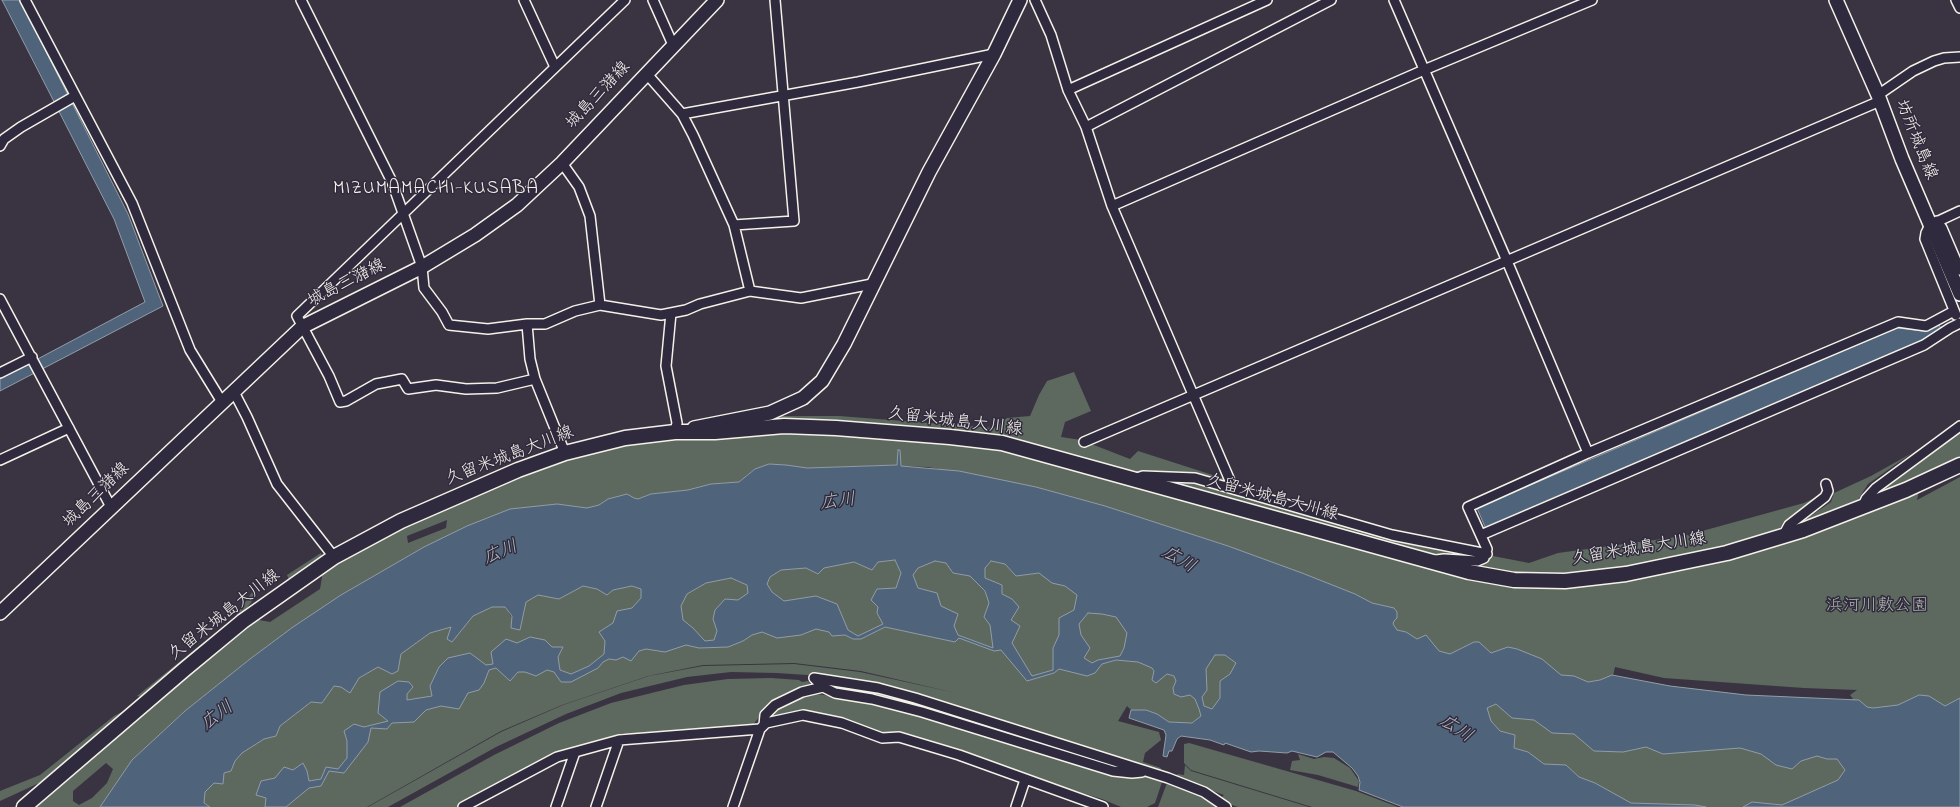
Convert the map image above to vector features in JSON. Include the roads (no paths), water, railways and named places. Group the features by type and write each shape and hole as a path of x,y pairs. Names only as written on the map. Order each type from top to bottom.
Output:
{"main road":[{"name":"城島三潴線","path":"0,613 234,392 284,342 302,327 422,267 475,235 517,204 562,163 717,0"},
{"path":"675,432 770,413 803,398 822,381 844,344 872,284 929,172 994,54 1020,0"},
{"name":"坊所城島線","path":"1836,0 1880,98 1902,159 1934,223 1938,241 1960,294"},
{"name":"久留米城島大川線","path":"24,807 243,621 334,557 401,521 458,495 565,453 625,438 675,432 715,432 784,426 836,428 950,437 1002,443 1469,572 1514,580 1565,581 1626,574 1727,553 1783,536 1862,508 1960,465"}],"street":[{"path":"25,0 132,203 190,350 222,402"},
{"path":"301,0 392,182 404,212 422,267 424,288 442,312 449,325 488,329 527,324 545,324 575,311 600,305 623,307 647,314 661,315 686,310 700,304 750,291 801,298 872,284"},
{"path":"524,0 555,67"},
{"path":"535,379 497,388 466,389 436,385 408,389 402,379 376,384 346,401 340,402 314,346 297,316 624,0"},
{"path":"653,0 673,45"},
{"path":"734,225 794,221 775,0"},
{"path":"1035,0 1051,35 1068,90 1086,127 1112,206 1194,395 1232,488"},
{"path":"1068,90 1267,0"},
{"path":"1086,127 1331,0"},
{"path":"1394,0 1588,453"},
{"path":"1112,206 1424,70 1592,0"},
{"path":"1956,0 1960,8"},
{"path":"682,114 858,82 994,54"},
{"path":"1084,442 1507,261 1880,98 1913,71 1934,61 1944,58 1960,57"},
{"path":"646,73 682,114 734,225 750,291"},
{"path":"0,146 4,139 21,127 75,96"},
{"path":"562,163 579,187 590,216 600,305"},
{"path":"1481,535 1924,345 1960,325 1925,239 1926,233 1934,223 1960,211"},
{"path":"1934,223 1942,228 1960,270"},
{"path":"0,300 33,358 111,507"},
{"path":"1430,561 1444,558 1477,561 1484,558 1487,554 1487,549 1468,507 1588,453 1898,322 1926,326 1954,311"},
{"path":"670,313 666,366 677,423 675,432"},
{"path":"527,324 530,359 535,379 565,453"},
{"path":"0,373 33,358"},
{"path":"234,392 277,484 334,557"},
{"path":"1862,508 1866,499 1876,488 1960,426"},
{"path":"0,460 69,428"},
{"path":"1134,479 1143,476 1195,478 1392,535 1487,554"},
{"path":"1783,536 1789,526 1825,497 1828,490 1826,484"},
{"path":"1145,772 1132,773 1113,771 922,712 872,699 835,693 823,688 814,678 878,688 915,698 1145,772 1168,778 1204,792 1226,807"},
{"path":"733,807 765,716 776,704 802,692 823,688"},
{"path":"463,807 557,757 619,740 762,727 766,723 803,715 842,723 882,738 899,737 959,755 1103,807"},
{"path":"596,807 619,740"},
{"path":"556,807 575,752"},
{"path":"1016,807 1025,780"}],"water":[{"path":"2,0 20,0 128,214 163,306 0,391 0,379 145,302 114,219"},
{"path":"1938,324 1941,328 1926,338 1485,527 1477,508 1897,328 1924,331"},
{"name":"広川","path":"898,450 900,450 901,466 959,471 1036,487 1105,506 1228,546 1302,573 1355,594 1372,603 1394,608 1397,612 1397,618 1393,624 1397,630 1406,632 1417,639 1426,635 1439,651 1450,654 1474,642 1479,642 1491,653 1508,647 1517,649 1542,659 1561,675 1574,676 1588,682 1600,680 1612,675 1670,686 1746,695 1859,700 1867,707 1873,708 1898,705 1919,695 1929,696 1945,706 1960,698 1960,807 1743,807 1752,802 1782,805 1838,780 1845,770 1837,759 1827,759 1817,756 1801,761 1792,769 1776,765 1761,754 1740,748 1663,754 1646,747 1623,752 1594,751 1574,734 1552,733 1534,720 1512,718 1496,704 1487,708 1491,721 1500,731 1515,735 1514,748 1528,752 1544,764 1566,765 1579,777 1595,783 1631,803 1695,805 1706,807 1403,807 1359,790 1360,782 1358,776 1352,768 1333,752 1326,752 1317,757 1292,751 1287,753 1259,751 1251,752 1225,743 1224,745 1210,740 1181,736 1177,739 1172,751 1169,751 1167,757 1163,756 1166,735 1164,730 1129,718 1131,710 1146,710 1157,714 1169,722 1192,723 1201,716 1195,699 1190,695 1181,697 1174,694 1173,688 1176,681 1174,676 1167,674 1156,683 1152,680 1154,671 1152,668 1138,662 1116,660 1102,664 1095,673 1087,676 1059,669 1054,673 1027,681 1001,650 994,651 959,638 955,642 885,627 861,639 853,639 845,635 832,636 829,632 816,629 801,635 777,638 762,632 752,635 743,641 728,647 699,648 686,645 665,652 646,649 639,651 631,661 623,657 616,660 609,659 603,662 598,668 571,682 561,682 554,672 547,670 536,676 525,672 518,672 510,681 496,668 489,670 484,683 479,690 468,693 459,709 441,706 426,710 414,722 392,723 387,729 371,728 368,742 344,773 329,771 321,786 309,788 286,807 265,807 266,798 256,795 261,781 275,778 284,767 293,770 303,763 307,771 309,781 321,779 326,767 338,769 347,758 347,741 344,731 354,724 364,727 388,721 378,713 380,692 398,681 409,682 413,687 407,694 407,700 432,696 430,686 439,667 448,658 470,653 486,665 493,664 491,652 506,639 517,643 530,637 545,640 552,647 563,647 558,657 560,670 571,674 589,666 604,654 605,641 599,632 613,623 617,611 632,608 641,598 641,589 632,586 613,590 607,595 597,589 583,586 559,599 538,595 526,602 520,630 511,628 512,616 505,607 492,607 473,616 452,642 447,639 451,627 430,633 401,654 398,671 392,674 378,667 359,678 350,693 341,687 334,686 322,703 311,702 280,726 276,736 264,739 242,753 235,761 231,771 224,773 223,784 214,783 205,792 204,803 210,807 100,807 132,760 185,711 250,659 293,627 341,595 424,547 467,526 510,509 557,504 587,508 599,505 608,499 627,494 638,499 651,494 688,490 711,484 739,482 755,469 769,464 807,468 897,465","holes":["895,560 901,573 896,588 877,589 871,600 878,607 877,613 883,624 858,636 848,630 837,604 816,596 784,601 772,592 767,584 770,577 781,570 806,568 818,574 824,568 854,562 872,570 878,562","935,561 946,563 953,573 970,576 985,591 989,603 984,617 990,625 993,648 958,635 954,626 958,614 941,606 937,593 918,588 913,575 918,568","991,561 1005,564 1016,576 1039,573 1052,583 1065,586 1077,595 1074,610 1059,618 1059,635 1053,648 1053,670 1032,676 1012,643 1020,626 1011,620 1019,607 1012,599 1002,594 1002,585 985,578 985,568","731,578 747,585 748,593 738,600 725,599 715,610 713,619 717,631 714,640 705,641 683,620 681,606 687,594 706,583","1088,613 1116,617 1127,633 1124,648 1120,656 1098,660 1092,663 1084,658 1090,648 1081,635 1079,624","1215,655 1225,655 1236,663 1230,674 1220,681 1220,698 1212,709 1204,706 1202,697 1207,690 1206,669"]}],"district":[{"name":"MIZUMAMACHI-KUSABA","path":"436,190"}],"park label":[{"name":"浜河川敷公園","path":"1877,607"}]}
